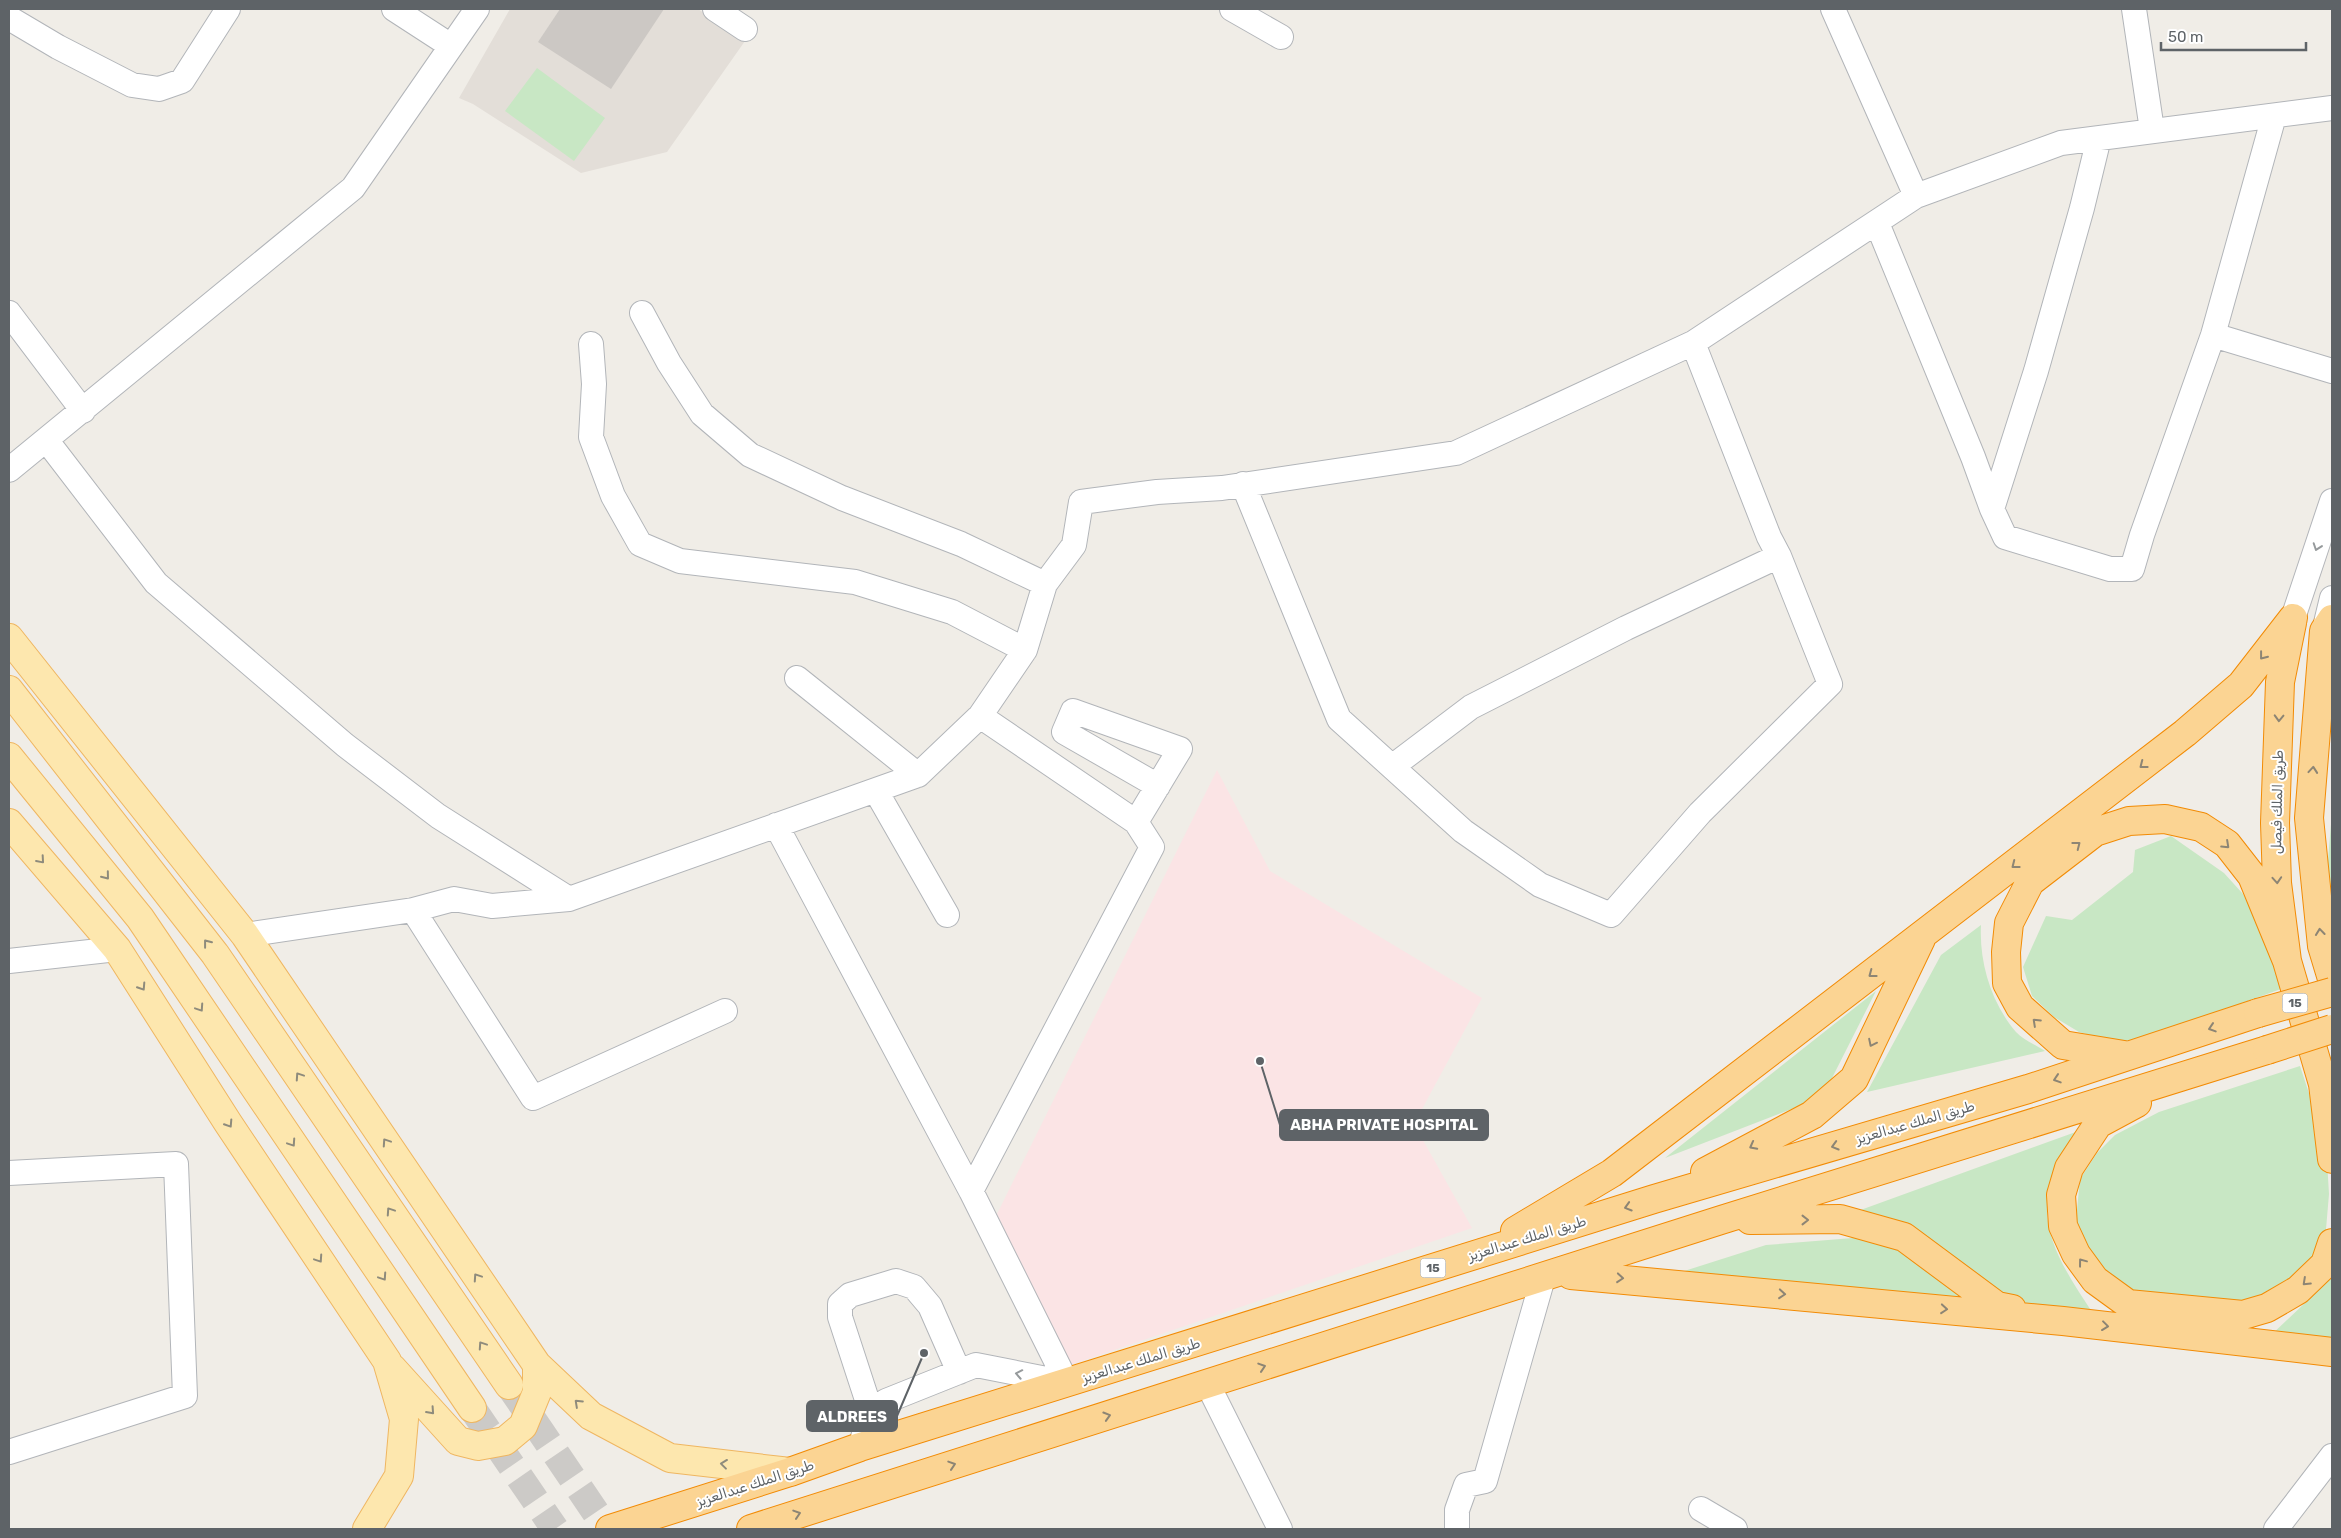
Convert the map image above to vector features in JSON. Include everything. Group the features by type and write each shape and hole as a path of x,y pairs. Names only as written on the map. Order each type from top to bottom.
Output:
{"highway":[{"path":"1475,1255 1612,1173 2185,733 2241,685 2292,618"},
{"name":"طريق الملك فيصل","path":"2292,618 2280,682 2275,823 2277,883 2287,961 2328,1093 2332,1159"},
{"path":"2328,625 2309,818 2322,946 2332,979"},
{"path":"2128,1056 2063,1045 2020,1007 2007,983 2006,952 2009,923 2030,882 2095,832 2129,821 2165,819 2201,827 2227,844 2252,876 2287,961"},
{"path":"1654,1198 1812,1115 1854,1079 1923,936"},
{"name":"طريق الملك عبدالعزيز","path":"610,1529 790,1472 860,1447 1067,1384 1654,1198 2028,1089 2258,1013 2332,992"},
{"path":"756,1528 1721,1220 2332,1030"},
{"path":"2192,1074 2098,1124 2069,1168 2061,1195 2063,1226 2076,1254 2095,1280 2128,1304 2243,1315 2267,1308 2298,1290 2325,1264 2332,1243"},
{"path":"1721,1220 1840,1219 1904,1237 1997,1306 2064,1321"},
{"path":"1549,1276 1609,1277 2064,1321 2332,1352"}],"main road":[{"path":"9,638 245,935 537,1365 591,1416 670,1458 790,1472"},
{"path":"9,650 89,793"},
{"path":"9,690 215,954 509,1385"},
{"path":"9,757 140,918 472,1408"},
{"path":"9,772 50,808"},
{"path":"9,823 117,949 234,1131 386,1361 458,1441 478,1446 505,1441 523,1426 537,1392 537,1365"},
{"path":"367,1529 399,1476 404,1418 386,1361"}],"street":[{"path":"9,18 58,47 132,85 158,89 182,81 228,9"},
{"path":"394,9 451,46"},
{"path":"9,470 47,441 353,188 478,9"},
{"path":"714,9 744,29"},
{"path":"1232,9 1281,37"},
{"path":"1836,9 1916,196"},
{"path":"2134,9 2152,130"},
{"path":"245,935 413,910 454,899 492,906 569,899 918,775 980,716 1025,650 1044,584 1074,546 1081,502 1157,492 1222,488 1456,453 1693,343 1916,196 2061,143 2332,108"},
{"path":"1877,223 1973,457 1992,510 2005,537 2110,569 2132,568 2213,335 2274,116"},
{"path":"1992,510 2036,371 2082,208 2099,138"},
{"path":"9,313 83,411"},
{"path":"642,313 669,363 702,414 750,455 842,498 961,544 1044,584"},
{"path":"2213,335 2332,371"},
{"path":"1243,484 1340,719 1463,831 1540,885 1611,915 1700,813 1830,684 1780,556 1769,537 1693,343"},
{"path":"591,344 594,384 591,437 613,496 640,544 680,561 855,582 952,612 1025,650"},
{"path":"47,441 156,583 345,745 438,816 569,899"},
{"name":"طريق الملك فيصل","path":"2292,618 2332,501"},
{"path":"1392,766 1471,707 1626,628 1780,556"},
{"path":"2328,625 2332,598"},
{"path":"797,678 918,775"},
{"path":"971,1191 1152,847 1136,822 980,716"},
{"path":"1136,822 1158,786"},
{"path":"876,791 947,914"},
{"path":"776,825 971,1191 1067,1384"},
{"path":"413,910 533,1098 725,1011"},
{"path":"9,961 117,949"},
{"path":"9,1174 176,1164 185,1396 9,1452"},
{"path":"1457,1529 1457,1510 1466,1486 1485,1480 1549,1276"},
{"path":"860,1447 870,1412 840,1316 840,1304 850,1295 896,1281 914,1287 930,1306 959,1372"},
{"path":"870,1412 886,1401 976,1365 1067,1384"},
{"path":"1208,1385 1280,1529"},
{"path":"2276,1529 2332,1456"},
{"path":"1701,1508 1735,1529"}],"shaded area":[{"path":"510,9 698,9 745,41 667,152 581,173 473,104 459,98"},
{"path":"1217,770 1270,871 1482,998 1414,1124 1472,1228 1070,1365 997,1214"}],"green space":[{"path":"537,68 605,118 574,161 505,111"},
{"path":"2332,812 2332,925 2325,896"},
{"path":"2171,836 2224,873 2243,894 2273,954 2281,989 2126,1045 2079,1032 2054,1017 2032,996 2023,967 2046,916 2072,920 2133,872 2135,850"},
{"path":"1981,925 1982,953 1988,982 1993,995 2007,1021 2016,1032 2045,1051 1867,1092 1941,955"},
{"path":"1876,991 1830,1082 1807,1103 1665,1158"},
{"path":"2300,1066 2326,1145 2329,1194 2325,1241 2316,1267 2277,1296 2234,1309 2126,1296 2084,1244 2076,1220 2080,1179 2097,1153 2115,1135 2159,1112"},
{"path":"2084,1129 2052,1182 2048,1199 2047,1217 2050,1234 2064,1267 2092,1312 2012,1304 1855,1212"},
{"path":"1878,1236 1899,1244 1971,1305 1678,1273 1766,1245"},
{"path":"2332,1274 2332,1345 2268,1338 2327,1282"}],"building":[{"path":"560,9 664,9 611,89 538,42"}],"tunnel":[{"path":"509,1385 607,1529"},
{"path":"472,1408 555,1529"}],"place":[{"name":"ABHA PRIVATE HOSPITAL","path":"1260,1061"},
{"name":"ALDREES","path":"924,1353"}]}
